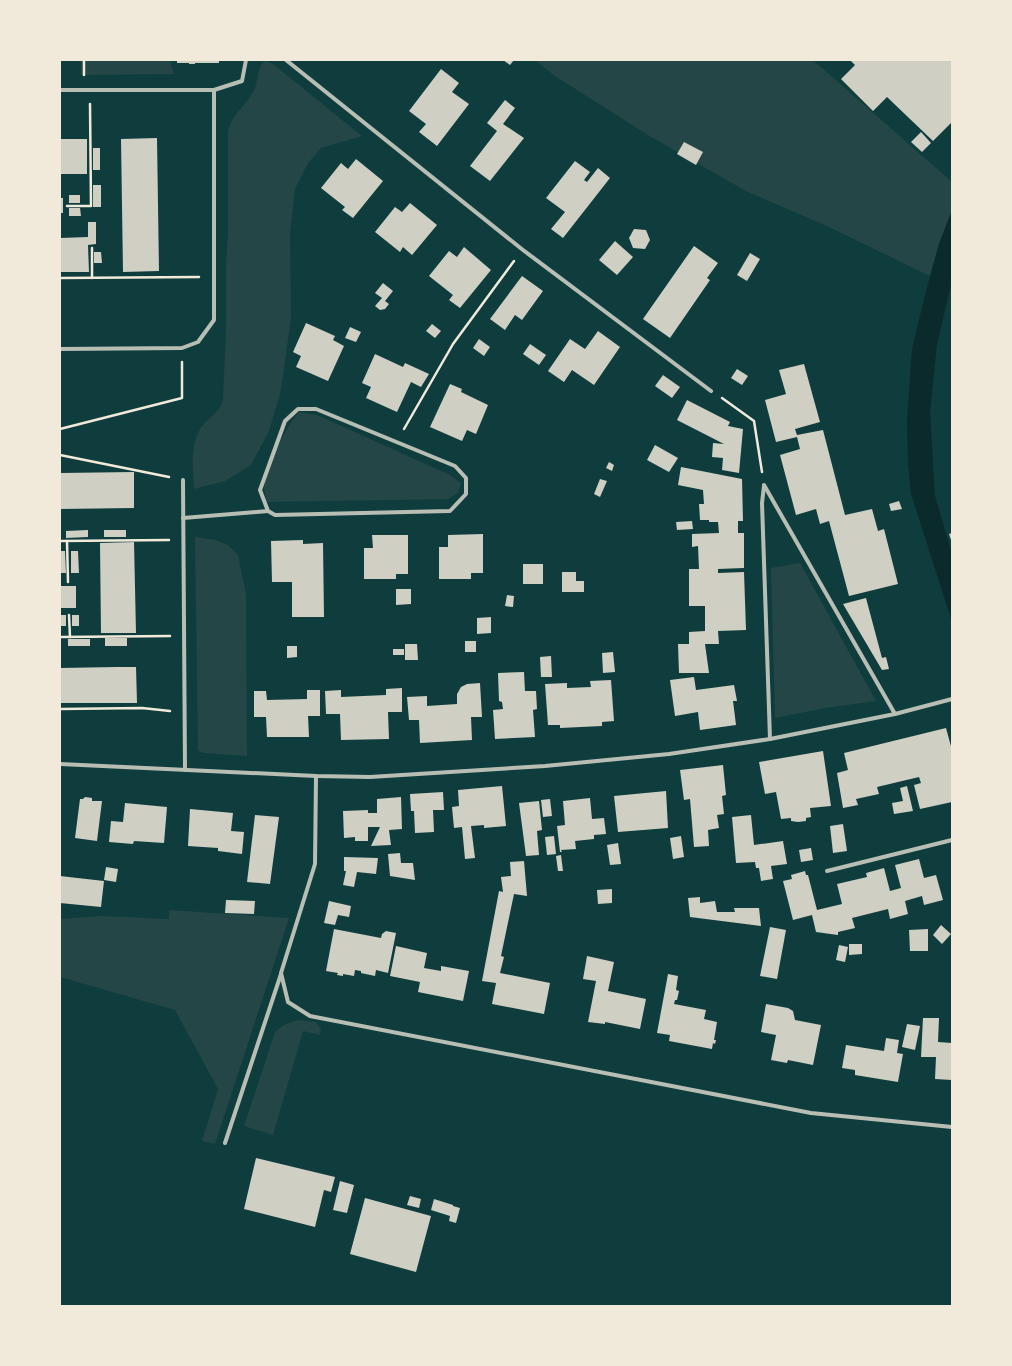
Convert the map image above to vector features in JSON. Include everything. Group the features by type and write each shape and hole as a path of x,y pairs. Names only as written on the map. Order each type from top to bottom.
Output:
{"street":[{"path":"60,90 214,90 242,81 246,60"},
{"path":"286,60 522,250 711,392"},
{"path":"60,349 182,348 198,342 214,320 214,90"},
{"path":"183,518 268,511 275,515 450,511 466,494 466,478 456,466 316,409 298,409 285,421 260,490 268,511"},
{"path":"183,480 185,770"},
{"path":"764,485 895,714"},
{"path":"764,485 762,503 770,739"},
{"path":"60,764 316,776 370,777 545,766 669,754 770,739 895,714 952,699"},
{"path":"226,1143 315,864 316,776"},
{"path":"827,871 952,840"},
{"path":"281,973 288,1002 310,1016 811,1113 952,1127"}],"path":[{"path":"67,206 91,206 90,90"},
{"path":"92,248 92,278"},
{"path":"396,442 454,344 522,250"},
{"path":"60,278 214,277"},
{"path":"60,429 182,398 182,348"},
{"path":"711,392 754,421 764,485"},
{"path":"60,455 183,480"},
{"path":"60,541 183,540"},
{"path":"67,541 68,582"},
{"path":"69,615 70,637"},
{"path":"60,637 184,635"},
{"path":"60,709 142,708 185,712"}],"shaded area":[{"path":"81,60 171,60 174,74 81,75"},
{"path":"535,60 813,60 952,182 952,210 939,244 930,276 829,227 746,191 648,135 555,76"},
{"path":"266,61 273,64 362,136 321,148 308,163 295,189 290,233 291,318 281,390 269,431 251,465 225,481 194,489 193,452 196,438 205,423 222,404 223,399 228,236 228,131 237,113 252,94 261,65"},
{"path":"952,210 952,281 937,344 930,412 935,496 952,554 952,622 911,494 908,464 907,420 912,349 939,244"},
{"path":"299,412 317,415 450,475 461,483 458,493 448,499 267,502 264,487 268,469 288,427"},
{"path":"195,537 215,540 228,545 238,555 246,594 247,756 205,753 200,752 198,749"},
{"path":"800,563 876,701 825,708 775,718 771,568"},
{"path":"169,910 289,918 215,1144 202,1141 218,1089 175,1010 60,977 60,919 101,916 169,919"},
{"path":"298,1020 316,1022 321,1030 320,1035 303,1031 273,1135 244,1126 275,1032 284,1025"}],"building":[{"path":"177,60 219,60 219,63 189,64 177,63"},
{"path":"503,60 514,60 510,65"},
{"path":"850,60 952,60 952,122 933,141 887,97 873,111 841,79 855,65"},
{"path":"441,69 459,83 452,92 469,104 437,146 419,132 426,124 409,111"},
{"path":"505,100 515,108 503,124 524,138 490,181 470,166 497,131 487,123"},
{"path":"921,132 931,143 922,152 911,142"},
{"path":"157,138 159,271 123,272 121,139"},
{"path":"60,139 87,139 87,174 60,174"},
{"path":"684,142 703,152 696,165 677,154"},
{"path":"93,148 100,148 100,170 93,170"},
{"path":"356,159 383,181 353,218 342,210 345,207 321,188 341,163 348,169"},
{"path":"575,161 590,172 584,180 587,182 598,168 610,178 563,238 551,229 565,212 546,198"},
{"path":"93,185 101,185 101,207 93,207"},
{"path":"69,195 80,195 80,203 69,203"},
{"path":"60,198 63,198 63,213 60,213"},
{"path":"410,203 437,225 412,255 403,247 400,252 375,232 395,207 402,212"},
{"path":"69,208 80,208 81,216 69,216"},
{"path":"88,222 96,222 96,244 88,245 89,272 60,272 60,238 88,237"},
{"path":"634,229 646,230 650,240 645,249 633,248 629,238"},
{"path":"615,241 633,257 617,275 599,260"},
{"path":"694,246 718,263 707,278 710,280 670,338 643,319"},
{"path":"464,247 491,270 460,308 449,300 453,295 429,276 449,251 457,257"},
{"path":"94,252 101,252 102,263 94,263"},
{"path":"750,253 760,259 747,281 737,275"},
{"path":"522,276 543,291 522,320 515,315 505,330 490,319"},
{"path":"383,283 393,291 385,301 389,304 385,309 380,310 375,306 382,298 375,293"},
{"path":"306,323 335,336 333,340 344,346 328,381 296,367 301,356 293,352"},
{"path":"432,324 441,331 435,338 426,331"},
{"path":"350,327 361,332 356,342 345,338"},
{"path":"598,331 620,347 594,385 572,370 564,382 548,371 570,339 585,349"},
{"path":"479,339 490,347 484,356 473,348"},
{"path":"530,344 546,355 539,365 523,354"},
{"path":"375,354 403,367 405,363 429,374 421,387 411,382 397,412 366,398 371,387 362,383"},
{"path":"804,364 820,422 795,429 797,435 823,430 845,515 872,509 878,531 884,529 898,584 849,596 829,521 820,524 816,509 796,515 780,455 800,449 797,437 776,442 765,400 786,394 779,370"},
{"path":"737,369 748,376 742,385 731,378"},
{"path":"663,375 680,387 672,398 655,386"},
{"path":"450,384 462,389 461,392 488,405 476,434 467,430 462,441 430,427"},
{"path":"687,400 730,422 728,426 743,429 739,473 722,470 723,458 712,457 713,443 724,444 677,420"},
{"path":"655,445 678,458 669,472 647,460"},
{"path":"609,462 614,465 612,471 606,468"},
{"path":"681,467 742,479 743,521 738,521 738,533 744,533 744,568 718,569 718,573 744,572 746,630 718,631 719,644 705,644 709,673 679,673 678,644 689,644 689,632 705,631 705,606 689,606 689,569 699,569 698,546 692,547 692,534 719,533 718,522 700,520 699,504 704,504 703,490 678,485"},
{"path":"134,472 134,508 60,509 60,473"},
{"path":"600,479 607,481 600,497 594,494"},
{"path":"899,501 902,509 891,511 889,504"},
{"path":"692,521 693,529 677,530 676,522"},
{"path":"88,530 88,537 66,538 66,531"},
{"path":"104,530 126,530 126,537 104,537"},
{"path":"952,533 952,543 949,534"},
{"path":"483,534 483,573 471,573 471,579 439,579 439,547 448,547 448,535"},
{"path":"372,535 408,535 408,574 396,574 396,579 364,579 364,548 373,548"},
{"path":"303,540 303,544 323,543 324,617 292,617 292,582 272,582 271,541"},
{"path":"134,542 136,633 101,633 100,543"},
{"path":"60,551 65,551 66,573 60,573"},
{"path":"71,551 78,551 79,573 71,573"},
{"path":"523,564 543,564 543,584 523,584"},
{"path":"562,572 576,572 576,581 584,581 584,592 562,592"},
{"path":"61,586 76,586 76,608 61,608"},
{"path":"396,589 411,589 411,604 396,605"},
{"path":"507,595 514,596 513,607 505,606"},
{"path":"866,598 882,658 886,657 889,669 882,670 843,604"},
{"path":"60,615 66,615 66,626 60,626"},
{"path":"72,615 79,615 79,626 72,626"},
{"path":"491,617 491,633 477,634 477,618"},
{"path":"105,638 127,638 127,646 105,646"},
{"path":"68,639 90,639 90,646 68,646"},
{"path":"465,641 476,641 476,652 465,652"},
{"path":"405,644 417,644 418,660 405,660"},
{"path":"287,646 297,646 297,657 287,658"},
{"path":"393,649 404,649 404,655 393,655"},
{"path":"613,652 615,672 603,673 602,653"},
{"path":"551,656 552,677 541,677 540,657"},
{"path":"136,667 137,703 60,703 60,668"},
{"path":"524,672 525,691 536,691 537,709 533,710 535,737 495,739 493,710 503,709 502,702 499,701 498,673"},
{"path":"694,677 696,690 734,685 737,701 733,701 736,725 700,730 698,712 675,716 670,680"},
{"path":"611,680 614,721 602,722 602,726 560,728 560,725 548,725 545,684 567,683 567,688 591,687 590,681"},
{"path":"480,683 482,717 471,717 472,740 420,743 419,720 409,720 407,697 427,696 427,706 457,704 457,694 461,687 467,684"},
{"path":"402,688 402,712 388,712 389,739 341,740 340,714 326,714 325,691 341,690 341,697 386,695 386,689"},
{"path":"307,690 320,690 320,716 308,716 309,737 267,737 266,717 254,717 254,691 266,691 267,700 307,699"},
{"path":"946,728 952,750 952,802 920,809 914,785 921,783 919,777 877,787 879,794 856,799 858,805 843,808 837,773 848,770 844,753"},
{"path":"823,751 831,806 810,808 811,817 806,818 806,821 791,821 791,818 781,819 776,792 765,794 759,762"},
{"path":"723,765 726,795 722,796 724,814 717,815 719,828 708,830 709,846 694,847 690,799 684,800 680,770"},
{"path":"502,786 506,826 484,828 484,825 471,826 475,858 465,859 462,827 454,828 452,807 459,806 458,790"},
{"path":"907,786 913,811 894,814 892,803 903,801 900,788"},
{"path":"666,791 668,828 618,832 614,796"},
{"path":"443,792 444,810 433,810 434,832 415,833 414,811 411,811 410,794"},
{"path":"85,797 92,798 92,801 102,801 97,841 75,838 80,799"},
{"path":"401,797 402,829 389,830 391,845 371,846 380,827 368,827 368,841 355,841 355,837 344,838 343,811 368,810 368,813 377,813 377,799"},
{"path":"590,798 592,819 604,818 606,834 594,835 594,839 575,841 576,849 561,850 562,852 560,852 557,826 565,825 563,801"},
{"path":"550,799 552,816 543,817 541,800"},
{"path":"539,801 542,830 537,831 539,855 526,856 519,803"},
{"path":"125,803 167,807 164,843 134,841 133,844 109,842 111,821 123,822"},
{"path":"190,809 233,813 231,831 244,832 242,854 218,851 218,848 188,846"},
{"path":"255,815 279,817 270,884 247,882"},
{"path":"751,815 754,845 783,841 787,864 771,866 773,879 761,881 759,868 756,868 755,862 736,863 732,817"},
{"path":"843,824 847,851 833,853 830,826"},
{"path":"554,836 556,854 547,855 545,837"},
{"path":"681,836 684,857 673,859 670,838"},
{"path":"618,843 621,864 610,865 607,845"},
{"path":"811,848 813,860 801,862 799,850"},
{"path":"400,853 401,863 413,863 415,880 390,876 388,854"},
{"path":"561,855 563,871 558,871 556,856"},
{"path":"344,857 378,858 376,874 357,872 354,887 343,885 346,871 344,871"},
{"path":"919,859 924,878 936,875 943,900 924,905 922,896 905,901 908,914 890,919 888,909 852,918 855,928 838,932 838,935 816,932 812,915 793,920 783,881 792,879 791,875 805,871 806,875 808,875 817,910 842,904 837,884 867,877 866,873 884,868 890,891 901,888 895,865"},
{"path":"524,861 527,896 514,894 501,956 504,957 500,973 550,983 544,1014 492,1004 496,983 482,981 499,891 503,892 501,877 511,876 510,862"},
{"path":"106,867 118,869 116,882 104,880"},
{"path":"60,876 104,881 101,907 60,903"},
{"path":"612,889 612,903 598,904 597,890"},
{"path":"700,897 700,903 715,901 717,912 735,912 734,908 759,908 761,926 690,917 688,898"},
{"path":"226,900 255,901 254,914 225,913"},
{"path":"329,901 351,906 349,917 338,915 335,925 324,923"},
{"path":"941,925 951,934 942,944 933,935"},
{"path":"770,927 786,930 777,979 760,976"},
{"path":"334,929 381,938 382,934 386,931 396,933 388,973 376,970 375,976 355,970 354,976 343,974 343,976 337,975 338,973 326,971"},
{"path":"928,929 928,951 910,951 909,930"},
{"path":"849,944 862,944 862,954 849,955"},
{"path":"839,945 848,947 845,962 836,960"},
{"path":"396,946 427,953 424,968 441,971 441,966 469,971 463,1001 418,992 420,982 390,976"},
{"path":"587,956 614,962 608,991 646,999 640,1029 605,1022 605,1024 588,1022 596,981 583,979"},
{"path":"668,974 678,976 676,990 679,991 677,1000 675,1000 674,1004 706,1010 704,1019 717,1022 714,1040 716,1040 715,1044 713,1043 712,1049 669,1041 670,1035 657,1033"},
{"path":"766,1004 788,1008 793,1011 795,1020 821,1025 813,1065 788,1060 787,1063 771,1060 776,1035 761,1032"},
{"path":"923,1018 939,1018 938,1042 952,1043 952,1080 935,1079 936,1057 921,1057"},
{"path":"907,1024 920,1026 915,1050 902,1047"},
{"path":"886,1038 899,1040 897,1053 903,1054 898,1082 855,1075 855,1070 842,1068 846,1045 884,1051"},
{"path":"256,1158 335,1177 331,1192 324,1190 315,1227 244,1209"},
{"path":"340,1181 354,1185 347,1213 333,1210"},
{"path":"410,1196 421,1199 419,1208 407,1205"},
{"path":"365,1198 431,1216 416,1272 350,1254"},
{"path":"434,1199 460,1208 456,1223 449,1221 450,1216 431,1210"}]}
